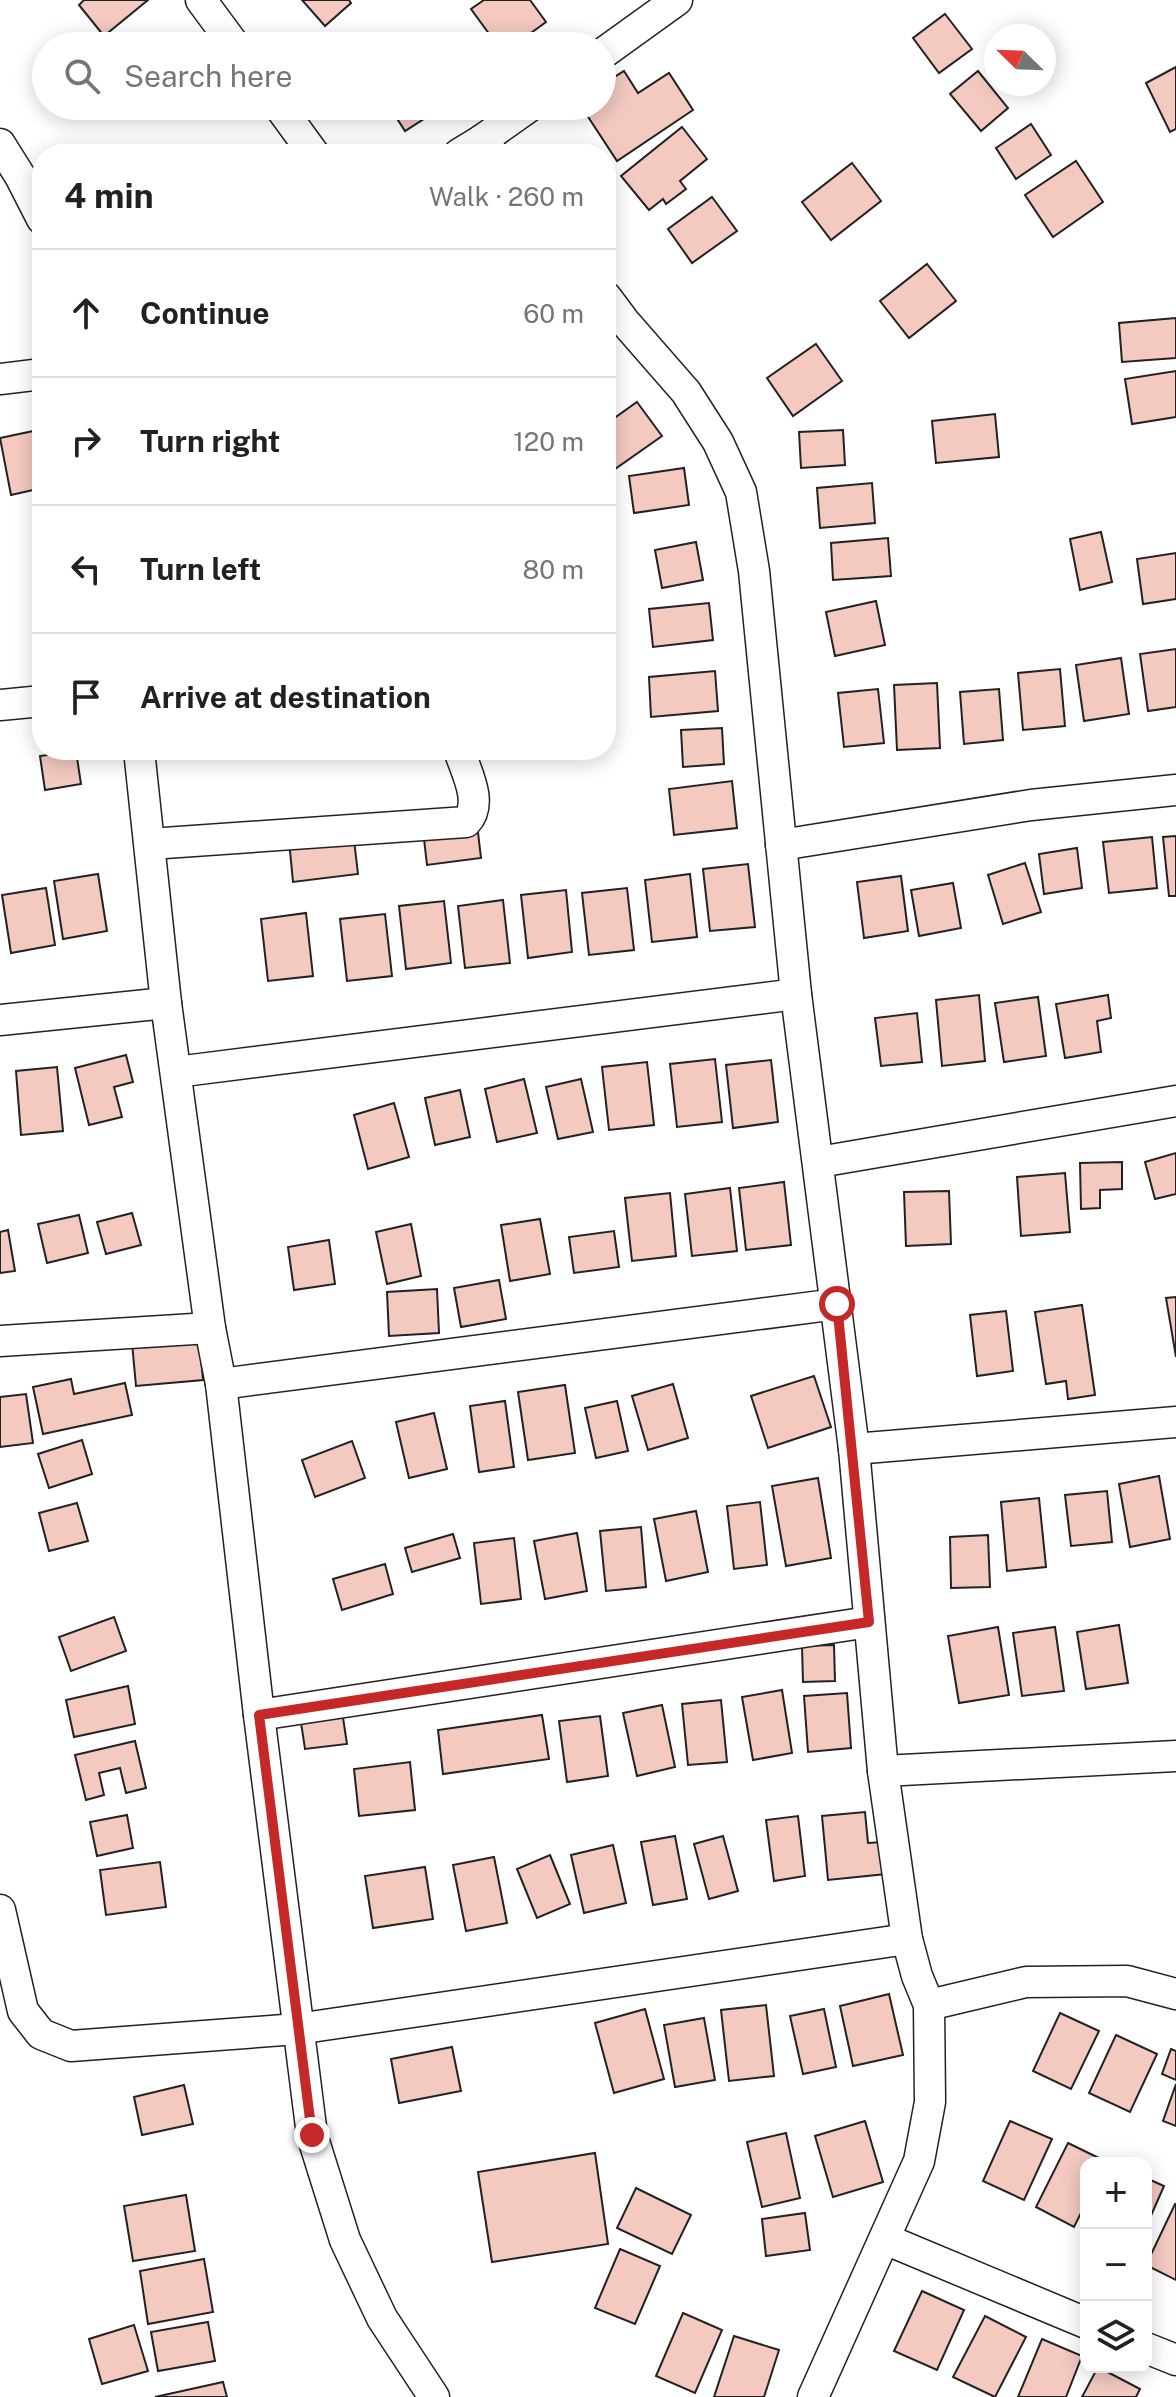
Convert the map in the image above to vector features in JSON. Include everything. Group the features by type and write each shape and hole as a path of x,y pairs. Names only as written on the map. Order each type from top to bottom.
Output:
{"street":[{"path":"201,0 225,32"},
{"path":"616,44 677,0"},
{"path":"289,120 307,144"},
{"path":"484,144 513,120"},
{"path":"0,144 32,199"},
{"path":"616,310 686,392 718,442 741,492 754,571 796,994 854,1449 883,1771 907,1939 929,2005 930,2102 919,2161 813,2397"},
{"path":"0,379 32,375"},
{"path":"0,705 32,702"},
{"path":"140,760 166,1003 210,1328 221,1384 312,2135 345,2240 382,2318 434,2397"},
{"path":"150,844 466,822 473,814 475,800 462,760"},
{"path":"781,845 1031,805 1176,790"},
{"path":"176,1072 796,994"},
{"path":"0,1020 166,1003"},
{"path":"819,1162 1176,1101"},
{"path":"221,1384 837,1304"},
{"path":"0,1341 210,1328"},
{"path":"854,1449 1176,1422"},
{"path":"259,1715 869,1622"},
{"path":"883,1771 1176,1756"},
{"path":"0,1910 23,2011 41,2034 71,2046 297,2029 907,1939"},
{"path":"929,2005 1026,1982 1127,1981 1176,1994"},
{"path":"885,2239 1080,2320"},
{"path":"1152,2350 1176,2360"}],"building":[{"path":"84,0 148,0 109,32 101,32 79,5"},
{"path":"302,0 349,0 351,3 325,26"},
{"path":"484,0 530,0 546,22 532,32 488,32 471,9"},
{"path":"945,14 972,49 939,73 913,38"},
{"path":"1176,67 1176,129 1170,132 1146,83"},
{"path":"624,71 638,93 669,73 693,110 617,161 616,144 606,144 590,120 616,120 616,76"},
{"path":"978,71 984,78 984,96 998,96 1008,108 981,131 950,94"},
{"path":"398,120 422,120 405,131"},
{"path":"1031,124 1051,155 1016,179 996,148"},
{"path":"682,127 707,159 680,181 686,189 666,204 663,199 649,210 621,176"},
{"path":"1076,161 1103,202 1053,237 1025,195"},
{"path":"852,163 881,201 831,240 802,202"},
{"path":"712,197 737,231 692,263 668,229"},
{"path":"927,264 956,301 909,338 880,301"},
{"path":"1176,318 1176,358 1122,362 1119,323"},
{"path":"816,344 842,381 793,416 767,378"},
{"path":"1176,371 1176,417 1132,424 1125,379"},
{"path":"637,402 662,436 616,468 616,417"},
{"path":"995,414 999,457 936,463 932,421"},
{"path":"843,430 845,465 801,468 799,432"},
{"path":"32,431 32,490 11,495 0,438"},
{"path":"684,468 689,505 634,513 629,476"},
{"path":"872,483 875,523 820,528 817,488"},
{"path":"1101,532 1112,582 1080,590 1070,539"},
{"path":"888,538 891,576 833,580 831,543"},
{"path":"696,542 703,580 662,588 655,550"},
{"path":"1176,553 1176,599 1143,604 1137,559"},
{"path":"876,601 885,645 835,656 826,612"},
{"path":"709,603 713,640 653,647 649,609"},
{"path":"1176,649 1176,707 1148,711 1140,654"},
{"path":"1121,658 1129,714 1084,721 1076,665"},
{"path":"1060,669 1065,726 1023,730 1018,673"},
{"path":"715,671 718,711 651,717 649,677"},
{"path":"937,683 940,748 897,750 894,685"},
{"path":"878,689 884,743 844,747 838,693"},
{"path":"999,689 1003,740 964,744 960,692"},
{"path":"722,728 724,764 683,767 681,730"},
{"path":"41,760 77,760 81,784 45,790"},
{"path":"732,781 737,828 674,835 669,789"},
{"path":"352,823 358,874 293,882 288,830"},
{"path":"477,824 481,858 427,865 423,830"},
{"path":"1176,836 1176,896 1169,896 1163,837"},
{"path":"1152,837 1157,888 1109,893 1103,842"},
{"path":"1077,848 1082,888 1044,894 1039,854"},
{"path":"1025,863 1041,912 1003,924 988,875"},
{"path":"748,864 755,927 710,931 703,869"},
{"path":"98,874 107,931 63,939 54,881"},
{"path":"690,874 697,937 652,942 645,880"},
{"path":"901,876 908,931 864,938 857,882"},
{"path":"953,883 961,928 919,936 911,890"},
{"path":"46,888 55,945 11,953 2,895"},
{"path":"627,888 634,950 589,955 582,893"},
{"path":"566,890 572,952 528,958 521,895"},
{"path":"503,900 510,963 465,968 458,906"},
{"path":"444,901 451,963 406,969 399,906"},
{"path":"306,913 313,976 268,981 261,919"},
{"path":"385,914 392,976 347,981 340,919"},
{"path":"979,995 985,1061 942,1066 936,1000"},
{"path":"1108,995 1111,1018 1097,1021 1101,1052 1065,1058 1056,1004"},
{"path":"1038,997 1046,1056 1004,1062 995,1003"},
{"path":"917,1013 922,1062 881,1066 875,1018"},
{"path":"126,1055 133,1082 114,1087 122,1117 89,1125 75,1068"},
{"path":"715,1059 722,1122 677,1127 670,1064"},
{"path":"771,1060 778,1122 733,1128 726,1065"},
{"path":"647,1062 654,1125 609,1130 602,1067"},
{"path":"57,1067 63,1131 21,1135 16,1071"},
{"path":"524,1079 537,1133 497,1142 485,1089"},
{"path":"581,1079 593,1132 558,1139 546,1087"},
{"path":"460,1090 470,1137 435,1145 425,1098"},
{"path":"394,1103 409,1157 368,1169 354,1115"},
{"path":"1176,1153 1176,1194 1155,1199 1145,1162"},
{"path":"1122,1162 1122,1189 1100,1190 1100,1208 1081,1209 1080,1163"},
{"path":"1065,1173 1070,1232 1021,1236 1017,1177"},
{"path":"784,1182 791,1245 746,1250 739,1188"},
{"path":"730,1188 737,1251 692,1256 685,1194"},
{"path":"949,1191 951,1244 906,1246 904,1192"},
{"path":"670,1193 676,1256 632,1261 625,1198"},
{"path":"132,1213 141,1245 106,1254 97,1222"},
{"path":"79,1215 88,1253 47,1263 38,1224"},
{"path":"540,1219 550,1274 510,1281 501,1225"},
{"path":"411,1224 421,1276 387,1284 376,1232"},
{"path":"8,1230 15,1271 0,1273 0,1232"},
{"path":"614,1231 619,1267 574,1273 569,1237"},
{"path":"329,1240 335,1284 294,1290 288,1247"},
{"path":"499,1280 506,1319 461,1327 454,1288"},
{"path":"437,1289 439,1333 389,1336 387,1292"},
{"path":"1176,1297 1176,1357 1166,1298"},
{"path":"1082,1305 1095,1395 1068,1399 1066,1381 1046,1384 1035,1312"},
{"path":"1006,1311 1013,1371 977,1376 970,1315"},
{"path":"199,1336 203,1380 136,1386 132,1343"},
{"path":"814,1376 831,1427 768,1448 751,1396"},
{"path":"71,1379 74,1394 125,1383 132,1415 43,1434 33,1387"},
{"path":"673,1384 688,1438 648,1450 632,1396"},
{"path":"565,1385 575,1453 528,1460 518,1392"},
{"path":"26,1394 33,1443 0,1447 0,1397"},
{"path":"505,1401 514,1467 479,1472 470,1406"},
{"path":"617,1401 628,1451 596,1458 585,1408"},
{"path":"434,1413 447,1469 409,1478 396,1422"},
{"path":"82,1440 92,1474 49,1488 38,1454"},
{"path":"352,1441 365,1478 315,1497 302,1460"},
{"path":"1159,1476 1170,1539 1130,1547 1119,1484"},
{"path":"818,1478 831,1558 786,1566 772,1486"},
{"path":"1107,1491 1112,1542 1071,1546 1065,1495"},
{"path":"1039,1498 1046,1567 1007,1571 1001,1502"},
{"path":"760,1502 767,1565 734,1569 727,1506"},
{"path":"77,1503 88,1541 49,1551 39,1513"},
{"path":"696,1511 708,1572 666,1581 654,1519"},
{"path":"641,1527 646,1587 606,1591 600,1531"},
{"path":"577,1533 587,1591 545,1599 534,1541"},
{"path":"453,1534 460,1558 412,1572 405,1548"},
{"path":"988,1535 990,1587 951,1588 950,1537"},
{"path":"514,1538 521,1599 481,1604 474,1543"},
{"path":"385,1564 393,1594 342,1610 333,1579"},
{"path":"114,1617 126,1651 71,1671 59,1637"},
{"path":"1119,1625 1128,1683 1086,1689 1077,1632"},
{"path":"998,1627 1009,1695 959,1703 948,1636"},
{"path":"1055,1627 1064,1691 1022,1696 1013,1633"},
{"path":"834,1645 835,1681 803,1682 802,1646"},
{"path":"128,1686 135,1724 74,1737 66,1700"},
{"path":"782,1690 792,1753 753,1760 742,1697"},
{"path":"847,1693 851,1748 808,1752 804,1696"},
{"path":"721,1700 727,1762 688,1765 682,1704"},
{"path":"662,1705 675,1767 637,1776 623,1713"},
{"path":"342,1711 347,1744 305,1749 300,1716"},
{"path":"542,1715 549,1759 443,1774 438,1730"},
{"path":"600,1716 608,1776 567,1782 559,1721"},
{"path":"135,1741 146,1788 126,1793 120,1768 99,1773 104,1795 86,1800 75,1755"},
{"path":"410,1762 415,1810 359,1816 354,1769"},
{"path":"865,1812 868,1843 883,1842 886,1874 828,1880 822,1816"},
{"path":"127,1815 133,1848 97,1856 90,1822"},
{"path":"798,1816 805,1876 774,1881 766,1820"},
{"path":"675,1836 687,1899 653,1905 641,1842"},
{"path":"723,1836 738,1891 709,1899 694,1844"},
{"path":"613,1845 626,1903 584,1913 571,1855"},
{"path":"550,1855 570,1904 537,1918 517,1869"},
{"path":"494,1857 507,1923 466,1931 453,1865"},
{"path":"160,1862 166,1907 106,1915 100,1870"},
{"path":"425,1867 433,1919 373,1928 365,1876"},
{"path":"889,1994 903,2055 853,2066 840,2006"},
{"path":"766,2005 774,2076 729,2081 721,2010"},
{"path":"645,2009 664,2079 614,2093 595,2023"},
{"path":"824,2009 836,2067 803,2074 790,2016"},
{"path":"1060,2013 1099,2031 1071,2089 1033,2071"},
{"path":"704,2018 715,2080 675,2087 664,2025"},
{"path":"1116,2035 1157,2054 1130,2112 1089,2093"},
{"path":"452,2047 461,2091 399,2103 391,2059"},
{"path":"1171,2049 1176,2051 1176,2080 1162,2074"},
{"path":"1176,2084 1176,2126 1163,2121"},
{"path":"184,2085 193,2124 142,2135 134,2097"},
{"path":"865,2121 883,2182 833,2197 815,2136"},
{"path":"1010,2121 1052,2139 1024,2200 983,2181"},
{"path":"786,2133 800,2198 762,2207 747,2142"},
{"path":"1068,2143 1097,2157 1080,2157 1080,2215 1074,2227 1036,2207"},
{"path":"595,2153 608,2244 492,2262 478,2172"},
{"path":"1152,2181 1164,2186 1152,2213"},
{"path":"636,2188 691,2215 672,2254 617,2228"},
{"path":"186,2195 195,2251 133,2261 124,2206"},
{"path":"1176,2204 1176,2280 1152,2268 1152,2252"},
{"path":"805,2213 810,2250 766,2256 762,2219"},
{"path":"620,2249 660,2266 635,2324 595,2308"},
{"path":"204,2259 213,2312 148,2324 140,2271"},
{"path":"922,2291 964,2310 937,2370 894,2351"},
{"path":"683,2313 722,2330 695,2393 656,2376"},
{"path":"985,2316 1026,2337 995,2397 953,2377"},
{"path":"208,2322 215,2361 158,2371 151,2332"},
{"path":"134,2325 148,2371 102,2384 89,2339"},
{"path":"734,2336 779,2350 764,2397 714,2397"},
{"path":"1042,2339 1080,2355 1066,2397 1018,2397"},
{"path":"1095,2373 1109,2373 1140,2389 1136,2397 1082,2397"},
{"path":"223,2382 227,2397 155,2397"}],"route":[{"path":"312,2135 259,1715 869,1622 837,1304"}]}
